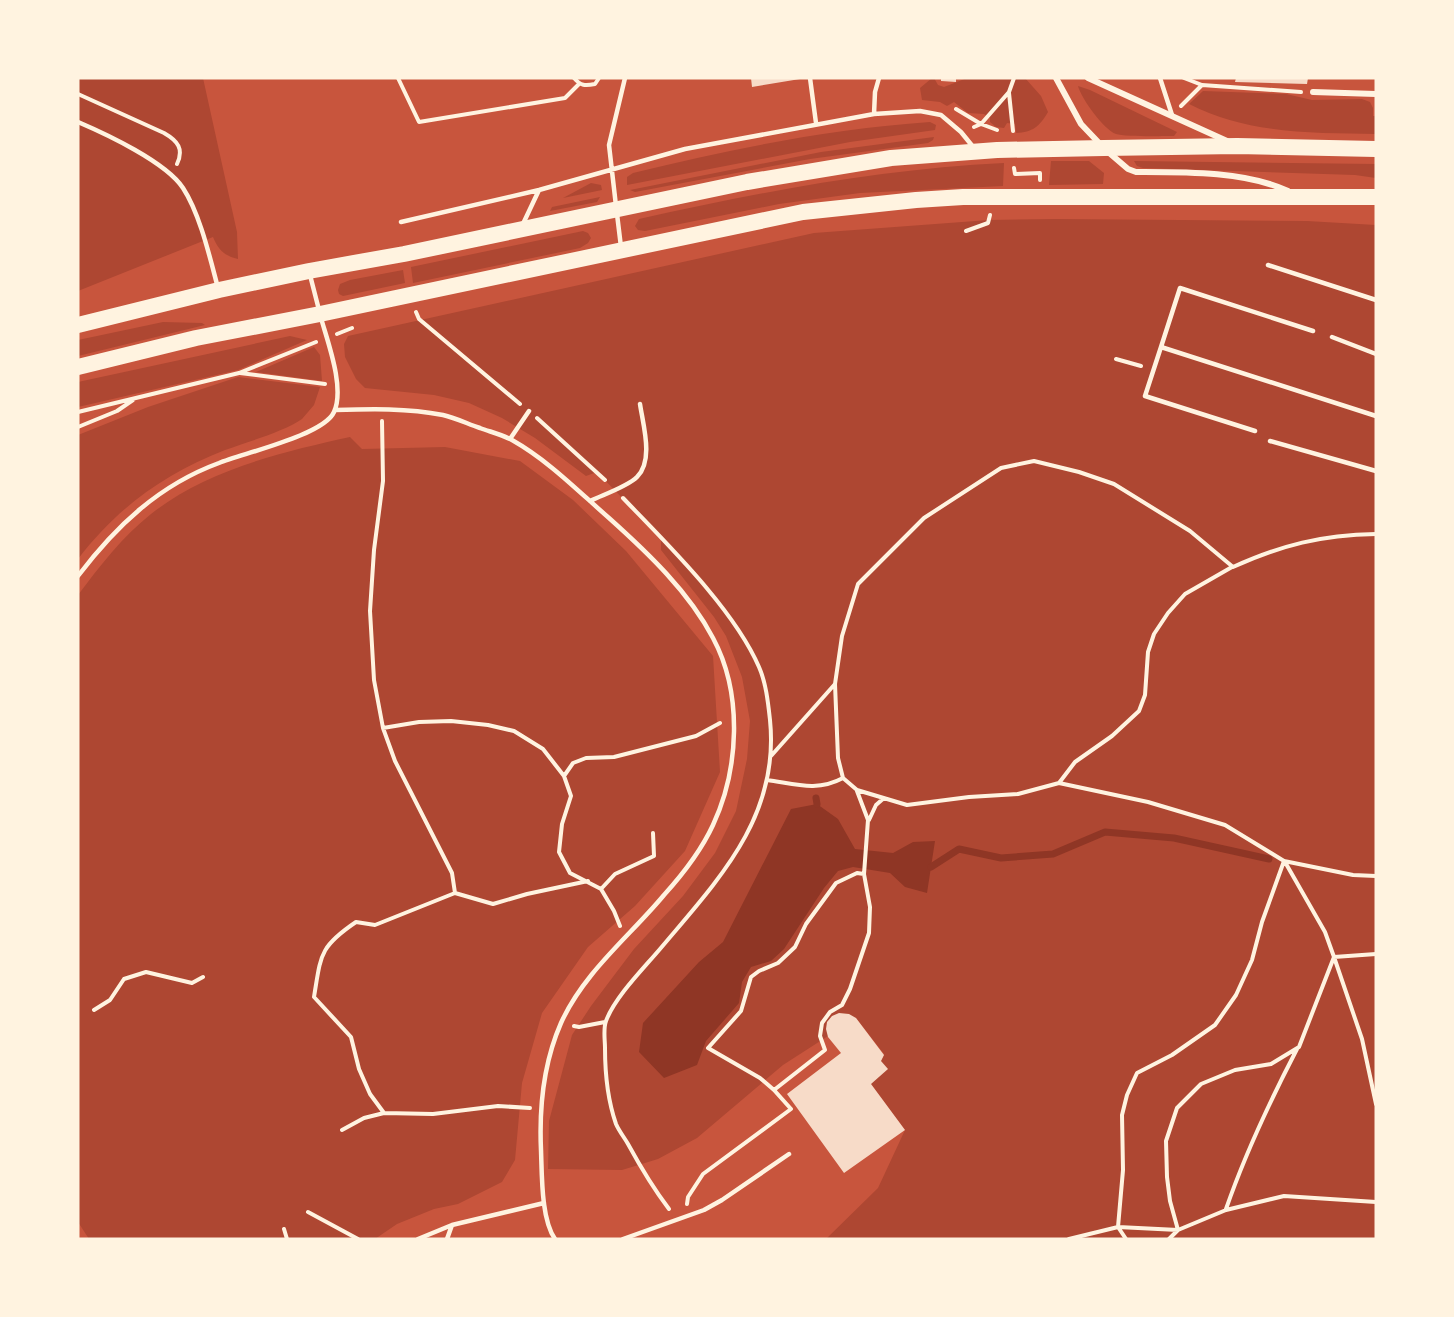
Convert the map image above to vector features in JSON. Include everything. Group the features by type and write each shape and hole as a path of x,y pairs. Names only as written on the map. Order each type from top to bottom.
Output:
{"highway":[{"path":"78,325 219,290 821,168 929,154 977,152 1013,141 1104,148 1237,146 1376,149"},
{"path":"78,367 196,338 803,213 916,200 1041,196 1376,197"}],"street":[{"path":"1056,78 1081,124 1131,171 1207,174 1282,188 1300,196"},
{"path":"1088,78 1237,146"},
{"path":"1313,92 1376,94"}],"lane":[{"path":"621,250 610,169 609,144 625,78"},
{"path":"810,78 816,123"},
{"path":"874,114 875,92 879,78"},
{"path":"1160,78 1172,115"},
{"path":"401,222 538,190 685,149 874,114 920,111 941,115 961,132 977,152"},
{"path":"78,122 106,135 172,175 183,189 193,212 219,290"},
{"path":"521,229 538,190"},
{"path":"1268,265 1376,300"},
{"path":"78,576 99,548 123,523 146,502 182,479 217,464 310,433 330,419 335,410 338,386 309,271"},
{"path":"1255,431 1145,396 1180,288 1313,331"},
{"path":"1332,337 1376,354"},
{"path":"1161,347 1376,416"},
{"path":"590,501 637,477 644,466 646,449 640,404"},
{"path":"335,410 381,409 445,416 510,439 549,465 637,543 673,583 701,618 721,655 729,684 734,714 733,751 727,784 714,824 699,851 664,896 603,962 579,992 561,1022 546,1067 540,1109 544,1203 550,1233 555,1239"},
{"path":"510,439 529,411"},
{"path":"1270,441 1376,471"},
{"path":"623,1239 686,1217 722,1200 789,1154"},
{"path":"418,1239 452,1225 544,1203"},
{"path":"447,1239 452,1225"}],"path":[{"path":"398,78 418,122 565,98 579,84"},
{"path":"574,78 584,86 595,84 599,78"},
{"path":"981,124 1009,92 1014,78"},
{"path":"1184,78 1202,85 1313,92"},
{"path":"1172,115 1202,85"},
{"path":"1009,92 1015,174 1040,173 1041,196"},
{"path":"78,94 176,140 180,148 180,157 172,175"},
{"path":"941,115 957,109 1013,141"},
{"path":"980,214 1000,214"},
{"path":"966,231 988,223 990,214"},
{"path":"427,308 415,310 419,319 529,411 614,489 696,577 747,645 759,668 767,695 771,727 771,756 759,811 749,833 704,896 636,976 605,1022 605,1066 616,1126 676,1220"},
{"path":"1116,359 1154,369"},
{"path":"78,412 239,373 338,386"},
{"path":"78,427 117,411 136,398"},
{"path":"381,409 383,481 374,549 370,611 374,680 383,728 394,761 452,873 455,893"},
{"path":"1233,567 1190,531 1114,484 1079,472 1034,461 1001,468 924,518 858,584 842,636 835,684 838,758 843,778 857,790 907,805 969,797 1018,794 1059,783 1148,802 1225,825 1284,861 1353,875 1376,876"},
{"path":"1059,783 1075,762 1112,736 1139,711 1145,695 1148,652 1154,634 1185,594 1233,567 1292,543 1350,534 1376,534"},
{"path":"771,756 835,684"},
{"path":"564,776 573,764 586,758 614,757 696,736 734,714"},
{"path":"383,728 419,722 451,721 488,725 514,731 543,749 564,776 571,796 562,824 559,852 570,873 601,889 614,911 618,924"},
{"path":"767,780 818,787 829,785 843,778"},
{"path":"857,790 868,820"},
{"path":"774,1090 825,1050 820,1036 822,1023 830,1012 842,1005 850,989 869,933 870,908 864,874 868,820 876,805 884,798"},
{"path":"601,889 615,874 654,856 653,833"},
{"path":"1284,861 1325,932 1362,1039 1376,1104"},
{"path":"1126,1239 1118,1227 1123,1170 1122,1115 1127,1095 1137,1074 1172,1055 1215,1025 1236,996 1252,960 1262,922 1284,861"},
{"path":"686,1217 688,1197 703,1174 791,1109 760,1078 708,1048 741,1011 751,977 778,963 795,947 806,924 836,884 857,873 864,874"},
{"path":"384,1113 370,1094 359,1069 351,1036 314,997 320,957 336,936 356,922 375,925 455,893 493,904 527,894 589,881"},
{"path":"1334,957 1376,954"},
{"path":"1226,1210 1238,1174 1281,1079 1299,1047 1334,957"},
{"path":"94,1010 110,1000 124,979 146,972 192,983 203,977"},
{"path":"561,1022 579,1028 605,1022"},
{"path":"1178,1230 1170,1201 1166,1141 1178,1108 1201,1084 1235,1070 1271,1065 1299,1047"},
{"path":"342,1130 364,1118 384,1113 433,1114 498,1106 540,1109"},
{"path":"1169,1239 1178,1230 1226,1210 1284,1196 1376,1202"},
{"path":"308,1212 358,1239"},
{"path":"1068,1239 1118,1227 1178,1230"},
{"path":"284,1228 287,1239"}],"shaded area":[{"path":"78,78 203,78 237,232 238,259 222,251 213,237 78,291"},
{"path":"932,78 938,85 944,87 967,78 1025,78 1041,96 1048,112 1035,128 1016,133 1015,124 1007,123 1004,128 996,127 984,114 968,113 954,102 947,106 940,102 922,100 920,88"},
{"path":"1078,86 1177,132 1174,136 1116,134 1105,126 1094,113"},
{"path":"1203,91 1286,94 1312,100 1362,99 1370,102 1373,108 1373,116 1376,116 1376,134 1281,130 1234,121 1189,104"},
{"path":"930,122 936,125 935,130 850,142 627,185 627,177 633,173 743,148 817,135"},
{"path":"934,137 928,143 810,159 635,192 630,190 821,152"},
{"path":"1051,161 1089,161 1104,173 1103,184 1049,185"},
{"path":"1134,161 1376,164 1376,178 1355,175 1143,168 1137,166"},
{"path":"1004,163 1003,186 860,193 779,204 645,231 638,230 635,226 639,219 820,183 912,170"},
{"path":"591,183 601,185 602,190 563,198"},
{"path":"600,197 597,202 550,211 552,207"},
{"path":"989,220 1307,221 1376,225 1376,1239 826,1239 878,1188 905,1130 871,1084 884,1054 856,1018 783,1065 697,1138 658,1159 622,1170 548,1169 549,1121 572,1035 634,949 683,896 715,853 736,811 747,759 750,721 742,677 726,636 714,617 661,550 661,538 597,472 586,476 535,438 502,418 469,403 434,395 365,388 356,379 345,357 344,344 348,336 814,233"},
{"path":"583,231 591,238 580,248 413,283 411,267"},
{"path":"403,270 405,283 343,296 339,294 340,284 350,280"},
{"path":"163,322 205,325 78,356 78,340"},
{"path":"290,336 307,340 238,370 78,407 78,382"},
{"path":"314,347 320,355 322,381 256,372"},
{"path":"238,377 320,387 314,405 302,419 275,432 203,459 162,481 109,523 78,559 78,435 148,407"},
{"path":"350,437 362,449 445,447 520,461 573,500 626,551 713,656 720,772 685,851 635,906 588,947 542,1013 522,1083 515,1160 502,1182 458,1204 434,1209 397,1224 375,1239 89,1239 78,1222 78,595 130,532 173,499 220,474 272,456"},
{"path":"817,804 838,819 855,849 893,853 913,842 935,841 927,893 905,887 890,873 853,867 838,871 824,888 784,949 771,961 751,967 742,982 739,1003 706,1041 697,1065 664,1078 639,1052 643,1023 699,962 723,942 791,809"}],"building":[{"path":"751,78 800,78 800,79 752,87"},
{"path":"941,78 956,78 956,82 941,81"},
{"path":"1236,78 1308,78 1307,84 1235,82"},
{"path":"839,1013 849,1014 856,1018 884,1055 881,1061 888,1069 871,1084 905,1130 844,1173 787,1094 841,1053 828,1037 826,1029 827,1022"}],"waterway":[{"path":"816,798 817,804"},
{"path":"931,867 959,849 1001,858 1053,854 1105,832 1174,838 1269,859"}]}
